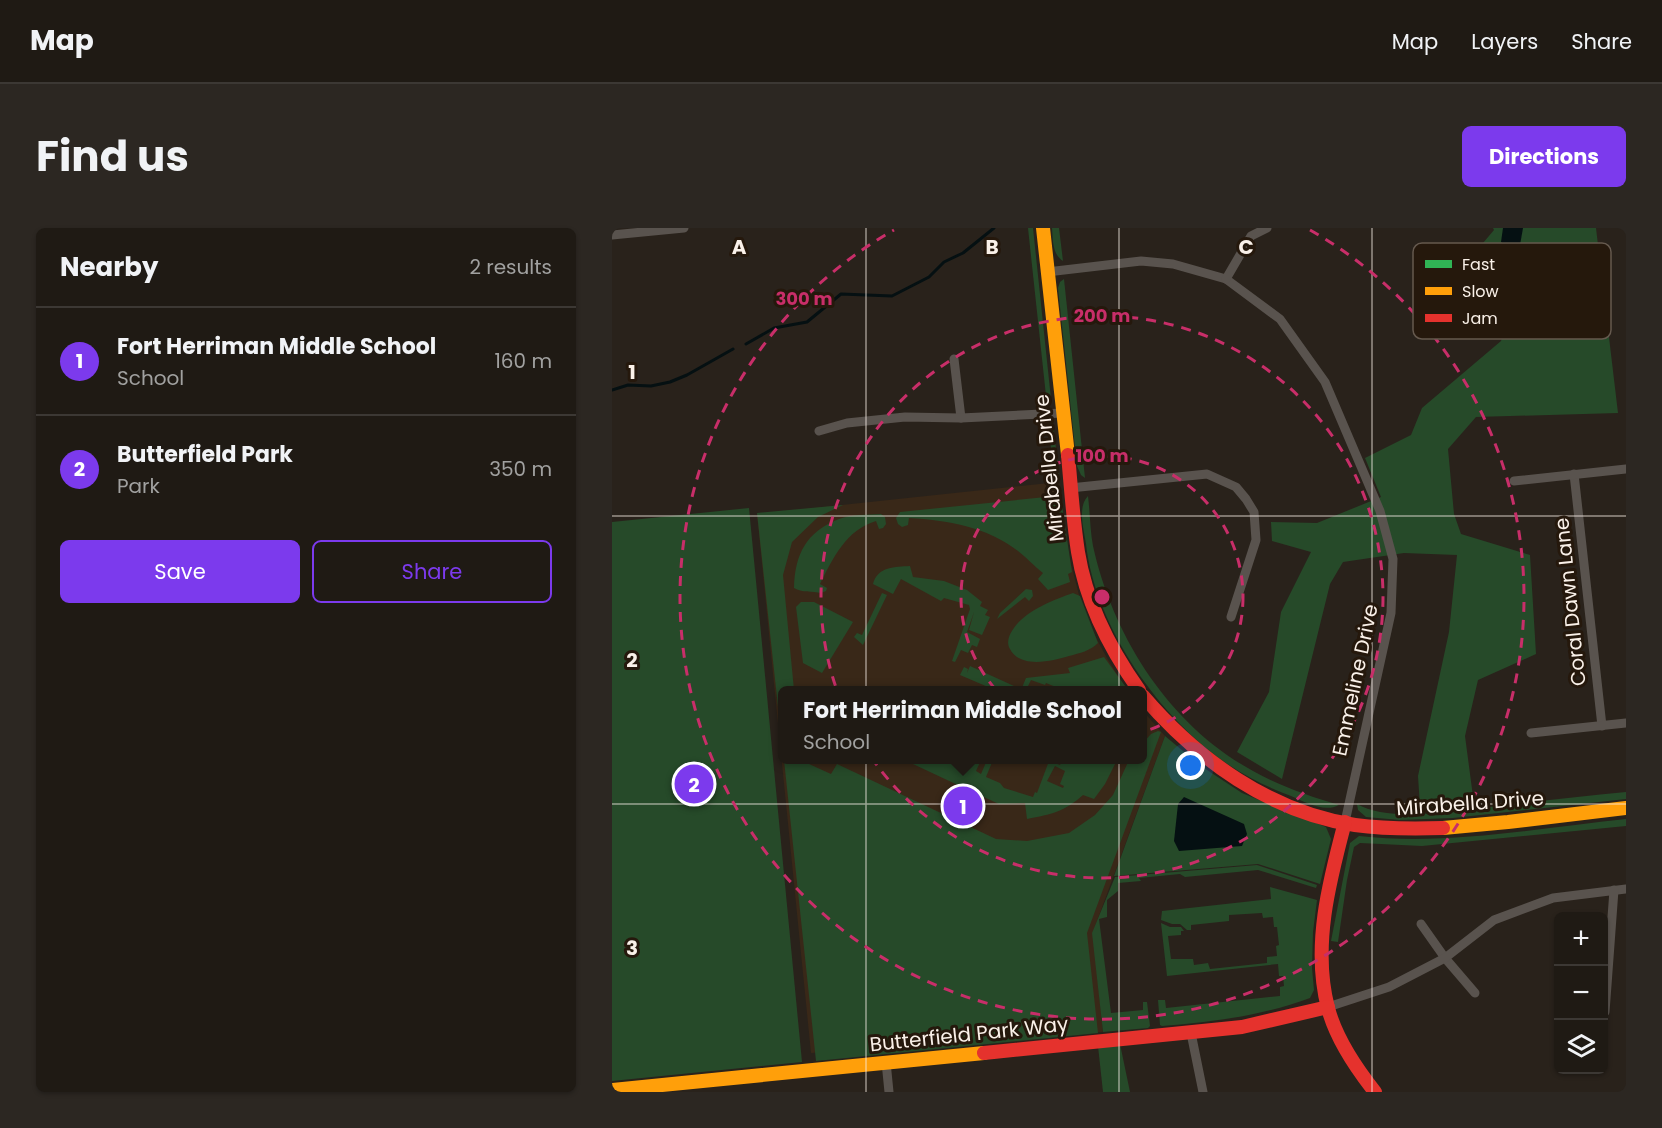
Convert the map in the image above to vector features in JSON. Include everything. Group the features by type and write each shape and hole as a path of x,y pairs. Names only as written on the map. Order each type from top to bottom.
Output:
{"street":[{"path":"612,235 684,228"},
{"name":"Mirabella Drive","path":"1042,228 1078,552 1088,592 1112,648 1136,686"},
{"path":"1226,279 1251,236 1267,228"},
{"name":"Emmeline Drive","path":"1047,272 1141,261 1173,264 1226,279 1280,319 1325,382 1380,511 1393,559 1391,613 1328,899 1323,964 1328,1007 1332,1018 1354,1064 1375,1092"},
{"path":"954,359 961,418"},
{"path":"819,431 847,423 905,417 961,418 1062,413"},
{"path":"1514,481 1626,468"},
{"path":"1070,488 1207,474 1236,487 1254,512 1256,540 1231,617"},
{"name":"Coral Dawn Lane","path":"1574,474 1602,726"},
{"name":"Mirabella Drive","path":"1147,701 1185,741 1233,777 1293,807 1345,822 1387,828 1446,829 1626,808"},
{"path":"1531,733 1626,723"},
{"path":"1328,1007 1389,987 1445,958 1494,920 1553,898 1626,889"},
{"path":"1608,971 1614,890"},
{"path":"1421,924 1445,958 1475,993"},
{"name":"Butterfield Park Way","path":"612,1090 1191,1033 1242,1027 1328,1007"},
{"path":"1191,1033 1203,1092"},
{"path":"886,1062 890,1092"}],"shaded area":[{"path":"1503,228 1523,228 1520,243 1501,242"},
{"path":"1059,482 1068,552 1080,599 1093,632 1124,686 778,686 778,724 757,514"},
{"path":"1147,716 1165,736 1093,932 1103,1032 1033,1035 811,1053 782,764 1147,764"},
{"path":"1184,797 1244,824 1247,834 1242,846 1179,851 1174,841 1178,804"}],"green space":[{"path":"1028,228 1033,228 1051,399 1047,405"},
{"path":"1052,228 1059,228 1063,261 1055,251"},
{"path":"1493,228 1596,228 1598,243 1483,243 1494,230"},
{"path":"1064,279 1085,478 1077,466 1058,288"},
{"path":"1502,339 1609,339 1618,413 1476,417 1448,449 1454,514 1461,534 1530,555 1536,654 1478,680 1465,736 1474,804 1420,807 1418,776 1449,632 1457,555 1404,553 1343,562 1330,584 1282,779 1237,752 1269,692 1281,612 1311,552 1272,541 1271,522 1317,523 1381,497 1365,458 1411,435 1422,408"},
{"path":"1048,421 1053,424 1060,481 1055,485"},
{"path":"1056,496 1061,499 1072,572 1068,574 1070,582 1048,590 1038,579 1043,573 1018,551 993,536 966,526 923,519 909,518 908,525 902,527 896,518 900,512"},
{"path":"1088,496 1093,546 1102,580 1115,613 1149,676 1171,704 1196,730 1223,752 1253,771 1295,790 1339,805 1327,808 1315,806 1244,774 1204,746 1156,697 1135,669 1117,639 1092,575 1082,512"},
{"path":"843,505 818,517 792,542 783,575 794,686 778,686 778,707 757,513"},
{"path":"749,508 802,1062 612,1081 612,522"},
{"path":"881,514 885,517 886,524 883,528 879,529 876,521 866,525 856,531 842,546 820,584 827,588 826,591 821,593 794,588 800,555 804,546 818,530 844,517"},
{"path":"910,566 913,577 944,581 967,590 982,602 980,606 988,610 985,615 990,617 982,635 969,630 974,612 967,632 980,639 977,647 972,645 968,653 961,650 955,662 952,661 970,609 969,605 944,598 941,601 901,579 893,594 873,584 875,578 883,571 893,567"},
{"path":"1026,589 1032,590 1033,596 1029,601 1025,597 997,619 1000,613"},
{"path":"882,593 887,595 863,645 854,637 857,633 862,635"},
{"path":"1073,593 1080,596 1098,643 1081,653 1045,661 1029,661 1015,655 1010,649 1008,639 1017,624 1035,610"},
{"path":"801,602 814,602 853,622 822,673 803,663 796,607"},
{"path":"1104,657 1125,686 1053,686 1031,680 1028,686 1023,686 1026,678 1070,673 1068,668"},
{"path":"970,666 1014,686 986,686 960,675 964,667 968,669 967,673"},
{"path":"1161,732 1087,933 1098,1033 816,1061 784,764 809,764 831,774 837,764 996,839 1027,841 1069,833 1095,815 1113,795 1127,764 1147,764 1147,738 1151,734"},
{"path":"1165,736 1201,766 1242,793 1326,827 1331,839 1320,884 1258,864 1114,876"},
{"path":"913,764 962,764 970,767 972,764 979,764 976,771 981,774 985,764 991,764 986,777 1000,783 1004,788 1033,797 1035,792 1037,793 1048,764 1115,764 1094,799 1083,795 1057,812 1027,819 1025,803 999,804 977,794 970,809 955,802 962,787","holes":["1055,766 1065,771 1060,784 1064,786 1063,788 1047,781"]},
{"path":"1626,792 1626,799 1453,818 1400,820 1366,817 1358,810 1357,804 1371,810 1389,813 1430,814"},
{"path":"1626,819 1626,826 1422,846 1360,843 1354,847 1338,942 1331,941 1350,843 1359,836 1392,839 1459,837"},
{"path":"1257,865 1317,885 1316,888 1258,870 1185,877 1180,874 1139,878 1141,881 1118,883 1118,891 1107,900 1107,917 1099,919 1111,1013 1143,1010 1143,1002 1147,1002 1150,1026 1103,1032 1092,933 1115,877"},
{"path":"1270,887 1317,900 1313,932 1314,990 1310,998 1237,1017 1160,1025 1158,1000 1165,1000 1166,1008 1280,996 1280,987 1284,986 1283,976 1279,976 1278,964 1167,976 1161,923 1170,927 1181,927 1184,931 1181,931 1181,935 1168,936 1171,959 1193,959 1194,965 1208,963 1210,969 1267,963 1267,957 1277,956 1276,946 1279,945 1277,927 1274,927 1273,917 1263,918 1262,913 1229,915 1229,921 1191,925 1191,930 1187,930 1180,924 1161,920 1162,911 1271,899"},
{"path":"1120,1044 1130,1092 1103,1092 1098,1046"}],"waterway":[{"path":"746,344 774,328 807,322 841,294 892,296 929,277 944,262 963,253 994,228"},
{"path":"612,390 628,385 651,386 670,382 733,349"}],"traffic: slow":[{"path":"1043,228 1068,455"},
{"path":"1443,828 1626,808"},
{"path":"612,1090 984,1053"}],"traffic: jam":[{"path":"1068,455 1076,540 1087,589 1109,642 1136,686"},
{"path":"1147,700 1187,741 1212,762 1238,780 1294,808 1355,825 1443,828"},
{"path":"1345,822 1328,891 1322,938 1323,985 1328,1008 1341,1042 1375,1092"},
{"path":"984,1053 1242,1027 1328,1007"}],"place":[{"name":"Butterfield Park","path":"694,784"},
{"name":"Fort Herriman Middle School","path":"963,806"}]}
